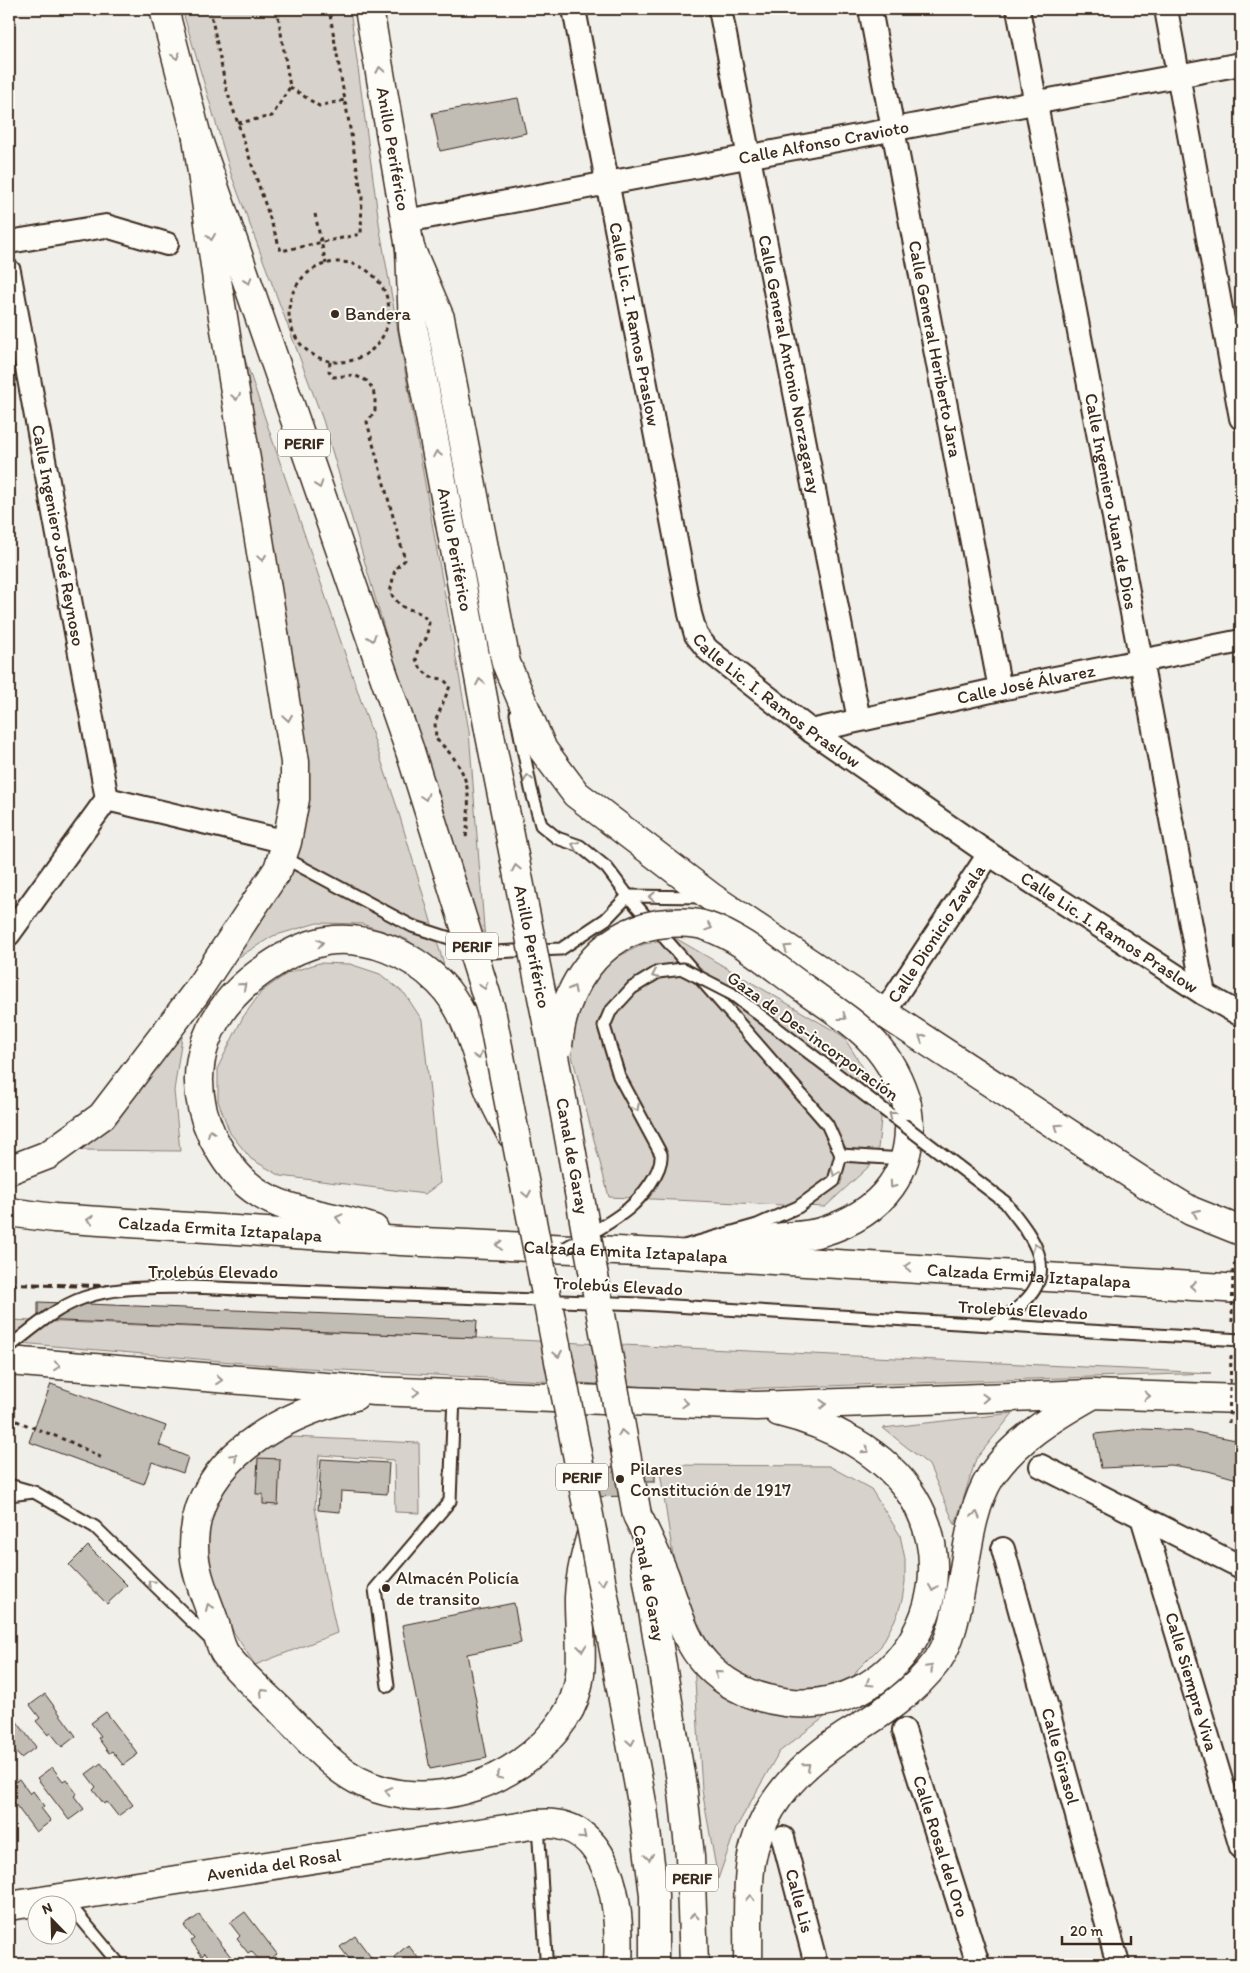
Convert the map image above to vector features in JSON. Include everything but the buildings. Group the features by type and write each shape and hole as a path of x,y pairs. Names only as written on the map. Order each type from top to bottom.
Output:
{"main road":[{"name":"PERIF","path":"164,9 197,136 410,751 491,1010 592,1531 643,1808 654,1895 654,1964"},
{"name":"Anillo Periférico","path":"368,9 410,248 413,327 489,730 560,1087"},
{"path":"9,1170 48,1155 102,1116 195,994 278,869 285,849 295,799 296,762 217,280 197,136"},
{"path":"410,248 440,318 506,662 543,750 576,794 711,897 884,1012 1143,1182 1191,1211 1241,1231"},
{"path":"560,1087 557,1050 563,1012 574,986 590,962 602,950 631,932 650,926 689,923 704,925 733,938 861,1030 890,1061 907,1105 910,1133 899,1177 890,1190 874,1205 855,1218 819,1232 752,1242 702,1256"},
{"path":"401,1241 362,1224 302,1211 265,1197 241,1178 228,1162 208,1127 198,1089 199,1070 208,1034 216,1018 237,991 276,962 308,946 343,940 376,944 392,950 425,969 453,998 464,1015 489,1088 518,1146"},
{"name":"Canal de Garay","path":"560,1087 637,1515 683,1792 690,1856 694,1964"},
{"name":"Calzada Ermita Iztapalapa","path":"9,1212 54,1218 401,1241 989,1271 1098,1281 1241,1288"},
{"path":"9,1362 375,1391 756,1406 1092,1394 1241,1400"},
{"path":"375,1391 315,1407 270,1429 234,1456 213,1482 199,1513 194,1546 200,1580 224,1653 344,1772 376,1788 396,1793 436,1794 482,1784 521,1764 538,1750 568,1712 579,1688 582,1673 579,1595 583,1566 592,1531"},
{"path":"748,1964 751,1862 760,1831 774,1802 790,1780 830,1746 896,1704 938,1660 954,1622 978,1507 991,1477 1028,1435 1051,1418 1092,1394"},
{"path":"637,1515 664,1572 688,1638 707,1665 735,1687 753,1695 792,1703 813,1703 834,1699 868,1685 895,1664 925,1618 934,1582 930,1538 914,1498 884,1463 859,1446 807,1421 756,1406"},
{"name":"Avenida del Rosal","path":"77,1896 549,1823 570,1827 587,1838 598,1854 614,1893 619,1929 618,1964"},
{"name":"Avenida del Rosal","path":"9,1906 28,1903"}],"street":[{"name":"Calle Lic. I. Ramos Praslow","path":"574,9 690,614 696,634 708,650 811,731 989,854 1204,994 1241,1015"},
{"name":"Calle General Antonio Norzagaray","path":"720,9 859,720"},
{"name":"Calle General Heriberto Jara","path":"870,9 1000,689"},
{"name":"Calle Ingeniero Juan de Dios","path":"1018,9 1204,994"},
{"path":"1166,9 1180,74 1241,418"},
{"name":"Calle Alfonso Cravioto","path":"406,221 1241,64"},
{"path":"9,242 106,226 168,244"},
{"name":"Calle Ingeniero José Reynoso","path":"9,271 107,799"},
{"name":"Calle José Álvarez","path":"811,731 1000,689 1241,641"},
{"path":"9,934 107,799 285,849"},
{"name":"Calle Dionicio Zavala","path":"884,1012 989,854"},
{"path":"1041,1466 1241,1567"},
{"name":"Calle Siempre Viva","path":"1142,1517 1241,1847"},
{"name":"Calle Girasol","path":"1004,1549 1118,1964"},
{"name":"Calle Rosal del Oro","path":"904,1730 978,1964"},
{"name":"Calle Lis","path":"783,1838 816,1964"}],"lane":[{"path":"506,662 531,789 541,825 557,838 580,846 607,868 628,896 827,1124 841,1155 834,1180 798,1207 758,1225 660,1253"},
{"path":"285,849 412,926 493,952 561,949 606,920 628,896 711,897"},
{"name":"Gaza de Des-incorporación","path":"565,1248 629,1209 658,1172 662,1163 661,1154 619,1076 604,1026 610,1012 632,988 658,972 683,969 732,994 1006,1202 1032,1238 1042,1260 1036,1286 1024,1303 992,1326"},
{"path":"841,1155 905,1159"},
{"name":"Trolebús Elevado","path":"9,1347 52,1315 83,1298 120,1290 190,1287 641,1304 1241,1340"},
{"path":"388,1686 375,1589 450,1502 455,1393"},
{"path":"9,1485 34,1492 95,1527 224,1653"},
{"path":"9,1495 34,1492"},
{"path":"538,1824 546,1957"},
{"path":"78,1914 120,1964"}],"path":[{"path":"210,9 226,88 281,251 361,234 362,197 329,9"},
{"path":"238,123 272,116 290,86 277,9"},
{"path":"290,86 319,106 345,100"},
{"path":"315,214 326,264"},
{"path":"342,262 359,265 372,274 383,286 389,302 390,318 385,334 376,348 362,358 346,362 330,362 314,356 301,345 292,330 288,315 290,297 297,282 311,271 326,264 342,262"},
{"path":"330,362 330,371 333,377 354,375 367,381 373,389 375,411 367,422 405,560 395,569 390,593 401,606 422,614 428,623 426,639 418,647 416,659 421,669 430,676 443,679 450,686 435,722 436,739 454,756 465,777 469,808 466,838"},
{"path":"9,1418 73,1443 102,1458"}],"shaded area":[{"path":"182,9 350,9 380,230 469,731 487,967 416,737 323,420 231,174"},
{"path":"231,318 397,807 444,965 406,939 362,924 317,923 273,936 234,960 303,774"},
{"path":"677,939 843,1036 883,1099 877,1159 825,1207 609,1197 570,1048 575,1014 589,984 613,959 644,944"},
{"path":"319,963 350,964 380,974 405,994 422,1020 440,1183 425,1194 281,1176 251,1159 230,1133 218,1101 218,1067 243,1017 262,991 288,973"},
{"path":"183,1030 174,1091 180,1151 81,1150"},
{"path":"9,1320 476,1338 1211,1373 707,1390 288,1367 9,1342"},
{"path":"1013,1413 976,1459 955,1525 929,1465 883,1428"},
{"path":"271,1436 419,1443 420,1513 395,1512 394,1460 319,1455 315,1507 324,1572 337,1633 255,1665 233,1631 212,1584 205,1560 205,1516 235,1465"},
{"path":"659,1465 829,1466 871,1489 900,1535 905,1559 905,1582 902,1600 897,1616 881,1646 858,1669 834,1710 779,1752 736,1828 718,1879 702,1790 692,1633 675,1569"}],"railway":[{"path":"9,1284 102,1286 256,1296"}],"place":[{"name":"Bandera","path":"335,314"},
{"name":"Pilares Constitución de 1917","path":"620,1479"},
{"name":"Almacén Policía de transito","path":"386,1588"}]}
